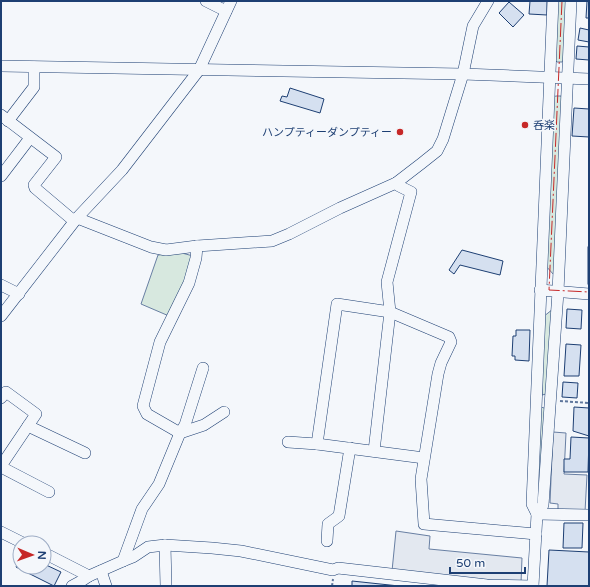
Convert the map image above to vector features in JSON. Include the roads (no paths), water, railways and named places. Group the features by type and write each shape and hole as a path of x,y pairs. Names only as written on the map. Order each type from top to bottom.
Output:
{"street":[{"path":"1,316 76,220 122,170 199,70 229,6 206,1"},
{"path":"34,67 34,88 5,118 56,157 34,185 35,188 76,220 151,247 166,250 197,246 272,241 396,183 437,151 443,139 463,74 473,26 488,1"},
{"path":"72,586 85,581 101,571 134,557 148,548 165,545 241,551 333,570 338,568 487,585 533,586 537,514 532,504 553,1"},
{"path":"537,514 543,505 551,401 558,292 571,1"},
{"path":"1,66 463,74 589,79"},
{"path":"1,176 30,138"},
{"path":"374,452 390,312 387,282 411,192 396,183"},
{"path":"197,246 196,258 189,283 160,342 143,406 147,414 180,433 204,425 224,412"},
{"path":"1,285 19,294"},
{"path":"540,290 589,294"},
{"path":"317,444 337,304 390,312 449,337 451,342 441,363 438,374 424,458 421,479 424,524 536,534"},
{"path":"123,561 142,509 159,484 180,433 185,425 203,368"},
{"path":"1,398 6,392 36,414 1,466 50,492"},
{"path":"28,426 85,453"},
{"path":"288,442 317,444 424,458"},
{"path":"327,541 328,524 339,516 350,448"},
{"path":"537,514 589,515"},
{"path":"1,532 12,538"},
{"path":"165,545 166,586"},
{"path":"52,558 85,581"},
{"path":"101,571 106,586"}],"place":[{"name":"呑楽","path":"525,125"},
{"name":"ハンプティーダンプティー","path":"400,132"}]}
